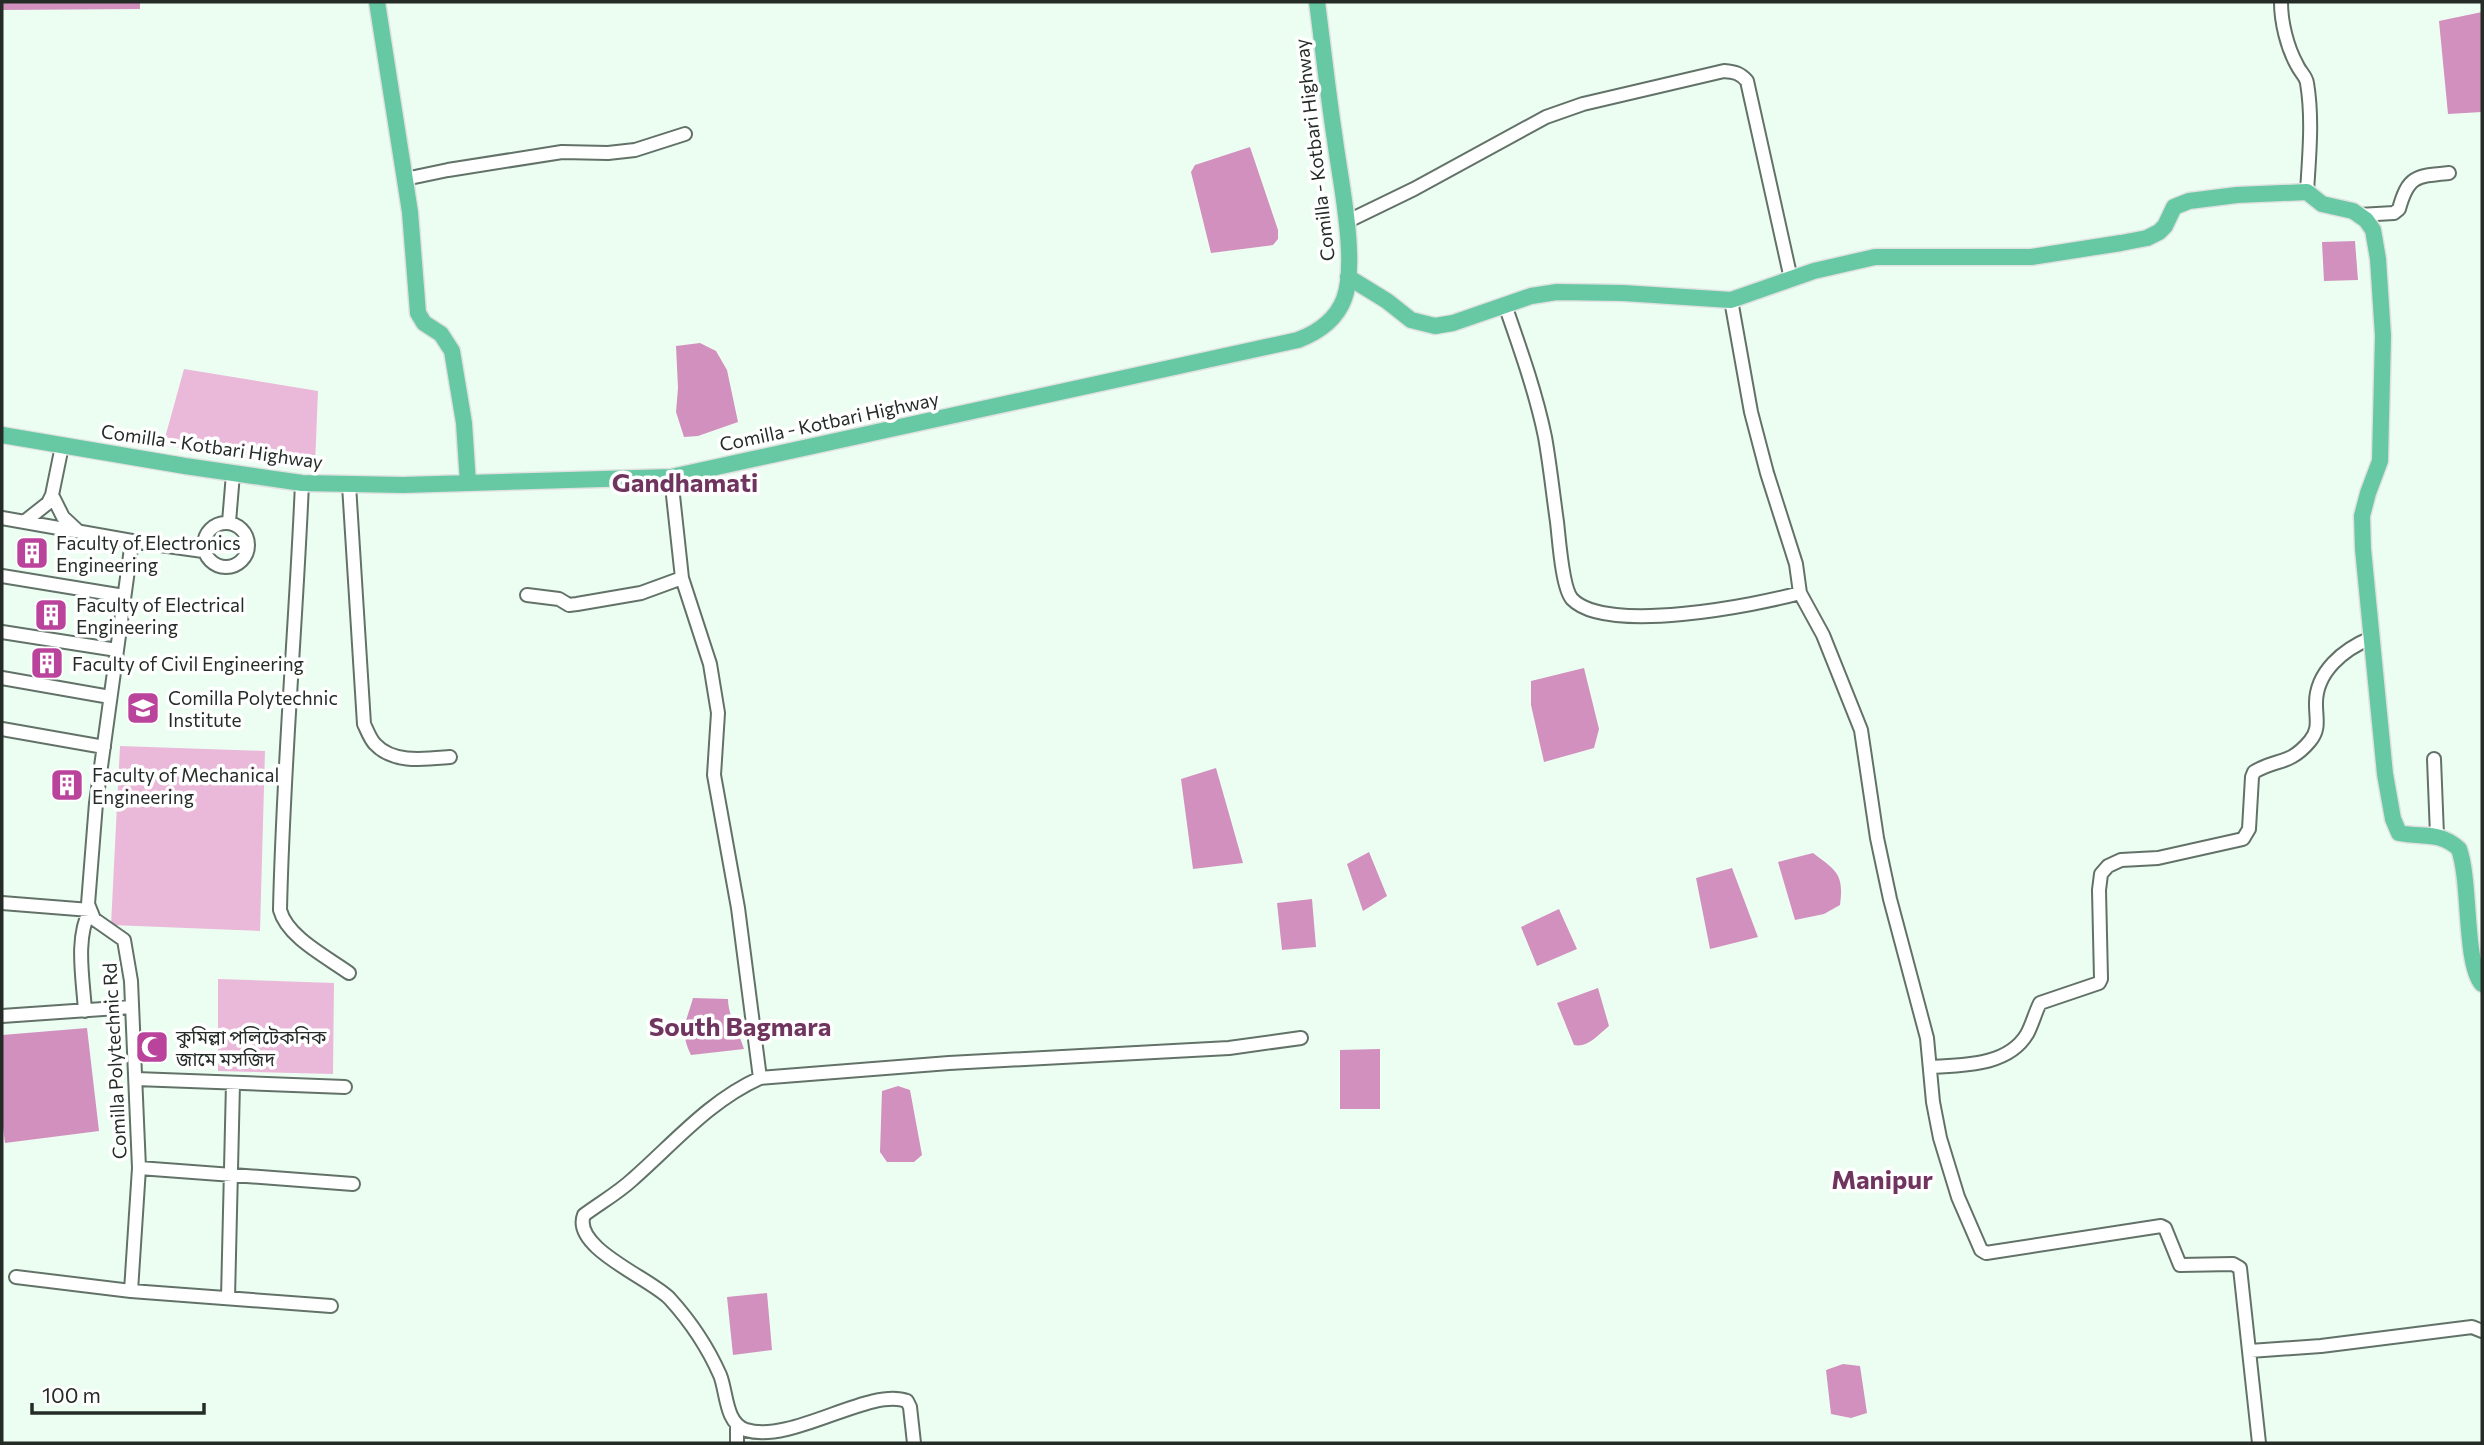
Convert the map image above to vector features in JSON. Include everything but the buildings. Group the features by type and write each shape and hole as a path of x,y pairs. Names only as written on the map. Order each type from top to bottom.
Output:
{"main road":[{"path":"377,2 405,179 418,313 424,323 441,334 452,351 464,423 468,483"},
{"name":"Comilla - Kotbari Highway","path":"2,435 302,483 349,485 671,477 1298,340 1323,327 1339,310 1345,297 1348,277 1346,222 1317,2"},
{"path":"1348,277 1387,301 1410,320 1435,326 1453,323 1531,296 1557,292 1731,300 1791,279 1875,257 2031,257 2121,243 2147,238 2159,232 2174,207 2180,204 2237,195 2307,192 2322,204 2353,211 2366,220 2373,230 2378,259 2383,336 2380,461 2362,516 2385,774 2393,819 2399,832 2417,837 2437,835 2459,849 2476,977 2482,984"}],"street":[{"path":"2281,2 2288,41 2297,66 2307,81 2310,138 2307,192"},
{"path":"1346,222 1414,189 1546,117 1583,104 1724,71 1734,72 1747,81 1791,279"},
{"path":"405,179 562,152 608,153 635,150 685,134"},
{"path":"2359,215 2394,213 2399,209 2404,189 2408,185 2427,175 2449,173"},
{"path":"1731,300 1751,412 1796,564 1801,593 1823,635 1861,730 1877,838 1890,899 1922,1016 1940,1138 1958,1197 1981,1250 1986,1253 2164,1227 2180,1265 2233,1264 2240,1268 2259,1443"},
{"path":"1505,305 1545,436 1563,575 1570,598 1583,607 1648,618 1754,603 1801,593"},
{"path":"24,522 48,503 52,495 62,446"},
{"path":"229,522 233,474"},
{"path":"671,477 682,578 712,676 718,713 714,775 738,908 760,1078"},
{"path":"302,483 279,910 291,931 349,973"},
{"path":"349,485 364,724 375,744 396,756 416,760 450,757"},
{"path":"52,495 63,517 79,532"},
{"path":"2,518 203,551 211,561 226,568 239,564 247,552 243,529 229,522 211,527 205,537 203,551"},
{"path":"85,1011 83,924 90,910 88,904 96,803 132,541"},
{"path":"2,576 124,596"},
{"path":"527,595 578,604 641,593 682,578"},
{"path":"2,632 117,650"},
{"path":"1931,1067 1970,1064 2014,1050 2028,1032 2040,1003 2099,983 2101,874 2108,866 2121,860 2158,858 2243,839 2249,830 2254,772 2295,756 2311,740 2317,729 2316,693 2321,678 2346,651 2371,638"},
{"path":"2,678 110,697"},
{"path":"2,729 103,747"},
{"path":"2434,759 2437,835"},
{"path":"2,903 90,910"},
{"name":"Comilla Polytechnic Rd","path":"90,910 94,919 124,940 130,968 139,1168 131,1291"},
{"path":"2,1016 132,1007"},
{"path":"737,1443 737,1426 729,1409 721,1376 690,1323 654,1284 636,1276 590,1241 585,1236 582,1221 584,1215 631,1181 714,1104 736,1089 760,1078 949,1063 1229,1048 1301,1038"},
{"path":"136,1079 345,1087"},
{"path":"228,1298 233,1083"},
{"path":"139,1168 353,1184"},
{"path":"16,1277 131,1291 331,1306"},
{"path":"2250,1351 2321,1346 2472,1328 2482,1331"},
{"path":"737,1426 746,1430 768,1432 883,1400 902,1399 907,1401 910,1407 914,1443"}],"shaded area":[{"path":"2,2 140,2 140,9 2,10"},
{"path":"2482,12 2482,112 2448,114 2439,21"},
{"path":"1250,147 1278,230 1278,239 1273,245 1211,253 1191,172 1195,165"},
{"path":"2355,241 2358,280 2324,281 2322,242"},
{"path":"700,343 716,351 727,370 738,422 698,436 684,437 676,412 676,346"},
{"path":"184,369 318,391 315,465 277,463 163,445"},
{"path":"1584,668 1599,729 1594,748 1544,762 1531,705 1531,681"},
{"path":"120,746 265,751 260,931 111,925"},
{"path":"1216,768 1243,863 1193,869 1181,779"},
{"path":"1369,852 1387,896 1363,911 1347,864"},
{"path":"1813,853 1837,874 1841,886 1840,905 1824,914 1795,920 1778,862"},
{"path":"1732,868 1758,937 1710,949 1696,878"},
{"path":"1312,899 1316,947 1282,950 1277,903"},
{"path":"1559,909 1577,949 1537,966 1521,927"},
{"path":"218,979 334,983 333,1074 218,1071"},
{"path":"1598,988 1609,1026 1589,1042 1574,1045 1557,1003"},
{"path":"693,998 728,999 744,1049 691,1055 685,1033"},
{"path":"87,1028 99,1131 5,1143 2,1119 2,1035"},
{"path":"1380,1049 1380,1109 1340,1109 1340,1050"},
{"path":"898,1086 910,1090 922,1155 914,1162 887,1162 880,1152 882,1091"},
{"path":"767,1293 772,1350 733,1355 727,1297"},
{"path":"1843,1364 1860,1366 1867,1413 1851,1418 1831,1414 1826,1370"}],"place":[{"name":"Faculty of Electronics Engineering","path":"32,553"},
{"name":"Faculty of Electrical Engineering","path":"51,615"},
{"name":"Faculty of Civil Engineering","path":"47,663"},
{"name":"Comilla Polytechnic Institute","path":"143,708"},
{"name":"Faculty of Mechanical Engineering","path":"67,785"},
{"name":"কুমিল্লা পলিটেকনিক জামে মসজিদ","path":"152,1047"}],"district":[{"name":"Gandhamati","path":"685,481"},
{"name":"South Bagmara","path":"740,1025"},
{"name":"Manipur","path":"1882,1178"}]}
